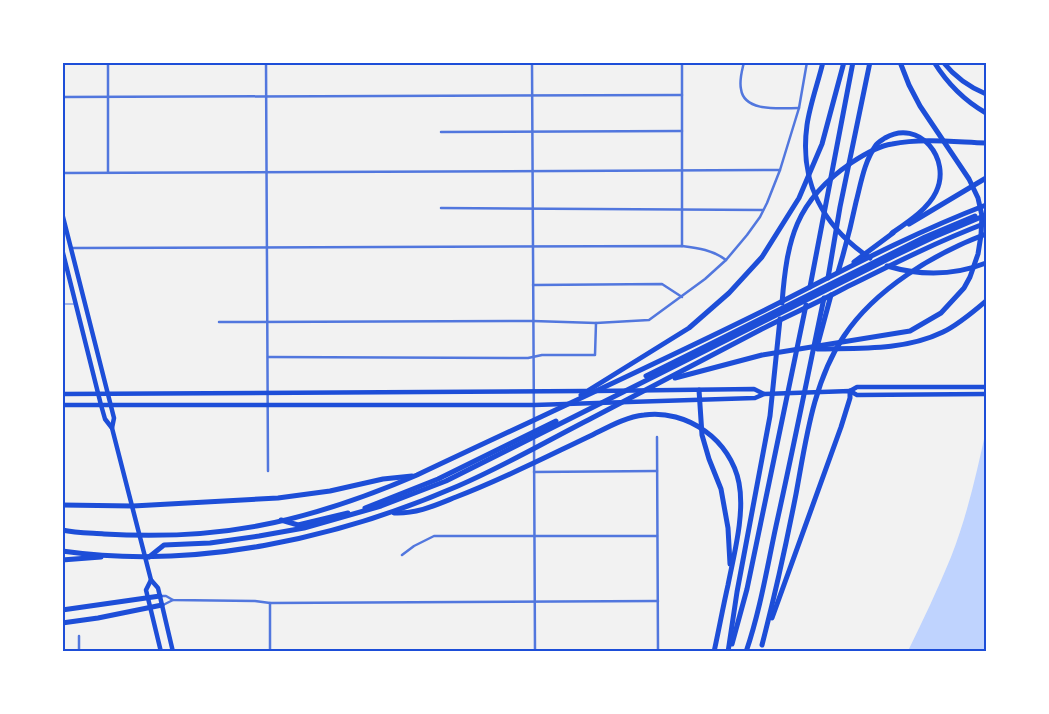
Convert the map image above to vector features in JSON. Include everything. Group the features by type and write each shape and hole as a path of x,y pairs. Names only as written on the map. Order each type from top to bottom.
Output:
{"highway":[{"path":"823,62 807,124 805,146 811,184 818,202 827,218 839,233 872,260 907,272 943,274 966,270 986,263"},
{"path":"565,405 689,328 728,293 762,257 799,198 822,144 844,62"},
{"path":"729,652 747,589 835,162 853,62"},
{"path":"746,652 756,617 795,442 870,62"},
{"path":"665,381 762,355 910,331 941,313 964,288 978,254 981,235 982,216 978,198 969,179 920,106 909,86 900,62"},
{"path":"934,62 948,82 966,99 986,113"},
{"path":"943,62 968,85 986,94"},
{"path":"795,442 800,429 814,358 866,164 877,143 890,135 906,133 917,136 933,148 939,161 941,175 936,192 923,209 844,269"},
{"path":"729,652 739,582 770,416 786,256 800,216 819,190 839,171 862,156 889,144 917,140 986,143"},
{"path":"892,233 986,178"},
{"path":"62,530 163,535 257,526 330,507 386,488 614,383 765,310 844,269 959,215 986,205"},
{"path":"148,557 164,545 210,543 304,528 381,506 446,481 634,382 986,213"},
{"path":"62,551 148,557 216,553 261,546 327,531 392,513 460,486 897,261 986,223"},
{"path":"760,652 784,554 812,407 830,361 843,336 883,292 919,267 986,234"},
{"path":"802,350 895,345 927,339 944,332 986,301"},
{"path":"280,520 298,525 362,509 438,479 643,382 762,320"},
{"path":"699,390 702,435 721,489 728,528 730,556 728,585"},
{"path":"762,645 841,427 850,398 850,391"},
{"path":"392,513 404,514 424,510 500,479 627,419 654,414 667,415 695,424 711,435 724,449 736,472 740,485 740,510 734,556 714,652"},
{"path":"62,505 132,506 278,498 330,491 383,479 417,475"},
{"path":"62,560 119,556"},
{"path":"62,610 160,596"},
{"path":"62,623 162,605"}],"main road":[{"path":"62,212 111,405 114,418 112,428"},
{"path":"62,249 101,405 106,419 112,428 150,580 158,588 173,652"},
{"path":"62,405 534,405 755,398 764,394 850,391 857,387 986,387"},
{"path":"62,394 754,389 764,394"},
{"path":"850,391 857,395 986,394"},
{"path":"150,580 146,590 161,652"}],"street":[{"path":"108,62 108,172"},
{"path":"266,62 268,471"},
{"path":"532,62 535,652"},
{"path":"682,62 682,246"},
{"path":"744,62 741,91 746,100 756,106 799,108"},
{"path":"219,322 534,321 596,323 649,320 705,280 726,260 747,235 763,210 780,170 799,108 807,62"},
{"path":"62,97 682,95"},
{"path":"441,132 682,131"},
{"path":"62,173 780,170"},
{"path":"440,208 763,210"},
{"path":"72,248 682,246 718,254 726,260"},
{"path":"533,285 662,284 682,297"},
{"path":"268,357 534,358 542,355 595,355 596,323"},
{"path":"657,437 658,652"},
{"path":"534,472 657,471"},
{"path":"402,555 434,536 657,536"},
{"path":"160,596 166,596 173,600 270,602 658,601"},
{"path":"162,605 173,600"},
{"path":"270,602 270,652"},
{"path":"79,636 79,652"}],"lane":[{"path":"62,304 75,304"}],"water":[{"path":"986,430 986,651 908,651 941,581 957,541 971,494"}]}
